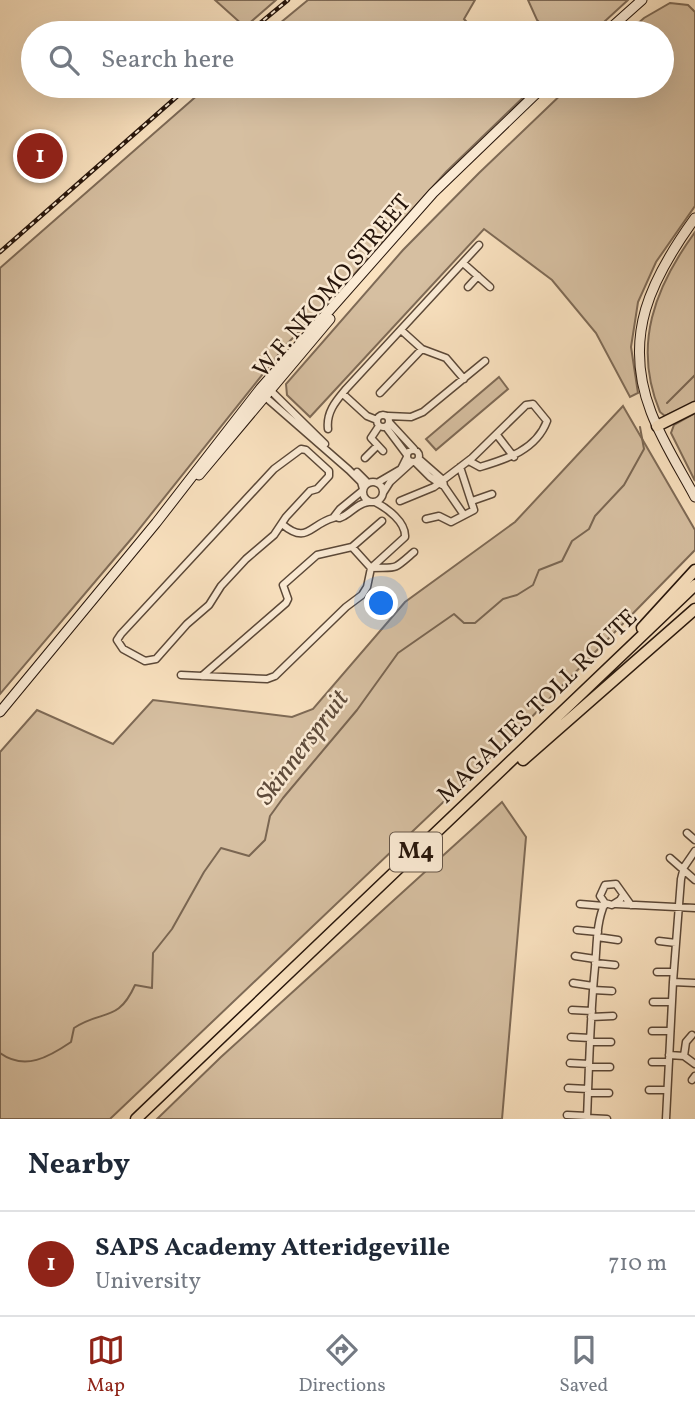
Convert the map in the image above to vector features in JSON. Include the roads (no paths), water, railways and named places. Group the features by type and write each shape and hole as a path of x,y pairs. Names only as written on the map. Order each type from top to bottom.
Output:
{"highway":[{"path":"657,426 695,407"},
{"path":"494,782 695,570"},
{"name":"MAGALIES TOLL ROUTE","path":"145,1119 695,585"},
{"name":"MAGALIES TOLL ROUTE","path":"136,1119 695,593"},
{"path":"494,782 695,609"}],"main road":[{"path":"611,21 633,0"},
{"path":"618,21 642,0"},
{"name":"W.F. NKOMO STREET","path":"0,712 264,391 433,193 533,98"},
{"path":"695,218 662,266 644,313 640,337 643,384 657,426 695,497"}],"street":[{"path":"328,429 330,411 343,394 479,245"},
{"path":"463,263 490,287"},
{"path":"468,286 478,276"},
{"path":"401,330 422,349 443,356 464,379"},
{"path":"380,393 422,349"},
{"path":"365,458 380,449 373,442 371,435 384,422 423,412 485,361"},
{"path":"181,675 267,679 275,676 345,607 362,595 367,587 371,568 405,537 405,528 391,513 363,496 364,488 358,478 264,391"},
{"path":"264,391 364,488"},
{"path":"343,394 367,416 384,422 412,459 442,483 464,515"},
{"path":"400,501 442,483 497,435 526,405 533,404 545,416 547,421 543,430 514,457 480,467 468,461"},
{"path":"497,435 514,457"},
{"path":"347,503 364,488 401,468 419,453 399,439"},
{"path":"305,449 329,471 329,476 317,489 310,491 282,524 156,659 145,661 118,644 117,640 121,634 274,469 305,449"},
{"path":"282,524 293,533 299,534 333,518 343,517 361,503 372,502 383,494 390,482 412,459"},
{"path":"426,519 441,516 451,522 474,510 460,467"},
{"path":"333,518 355,493 358,478"},
{"path":"377,483 382,487 391,513"},
{"path":"472,501 492,494"},
{"path":"202,676 286,603 288,597 283,585 317,555 352,547 382,521"},
{"path":"352,547 371,568 394,569 414,552"},
{"path":"687,833 695,840"},
{"path":"666,1119 673,972 683,869 695,852"},
{"path":"670,858 695,880"},
{"path":"587,1118 595,961 605,905 600,896 605,885 616,884 631,905"},
{"path":"616,904 622,895"},
{"path":"580,904 695,908"},
{"path":"577,930 618,940"},
{"path":"659,942 676,943"},
{"path":"575,956 615,965"},
{"path":"657,972 673,972"},
{"path":"673,982 695,983"},
{"path":"573,983 612,991"},
{"path":"653,1002 672,1002"},
{"path":"572,1010 612,1017"},
{"path":"652,1031 670,1031"},
{"path":"684,1056 686,1042 692,1035"},
{"path":"571,1037 611,1042"},
{"path":"652,1062 684,1056 695,1064"},
{"path":"570,1063 610,1067"},
{"path":"568,1088 608,1093"},
{"path":"649,1090 667,1090"},
{"path":"567,1115 607,1119"}],"waterway":[{"name":"Skinnerspruit","path":"667,403 695,375"},
{"name":"Skinnerspruit","path":"0,1053 19,1061 45,1057 71,1042 74,1028 116,1010 129,997 135,985 152,988 153,953 172,929 204,872 221,848 249,856 265,840 270,816 357,710 398,653 454,614 464,623 475,623 503,599 517,595 533,585 539,570 562,561 572,541 589,529 595,516 624,485 644,449 640,427"}],"railway":[{"path":"263,21 288,0"},
{"path":"0,252 175,98"}],"place":[{"name":"SAPS Academy Atteridgeville","path":"40,156"}]}
